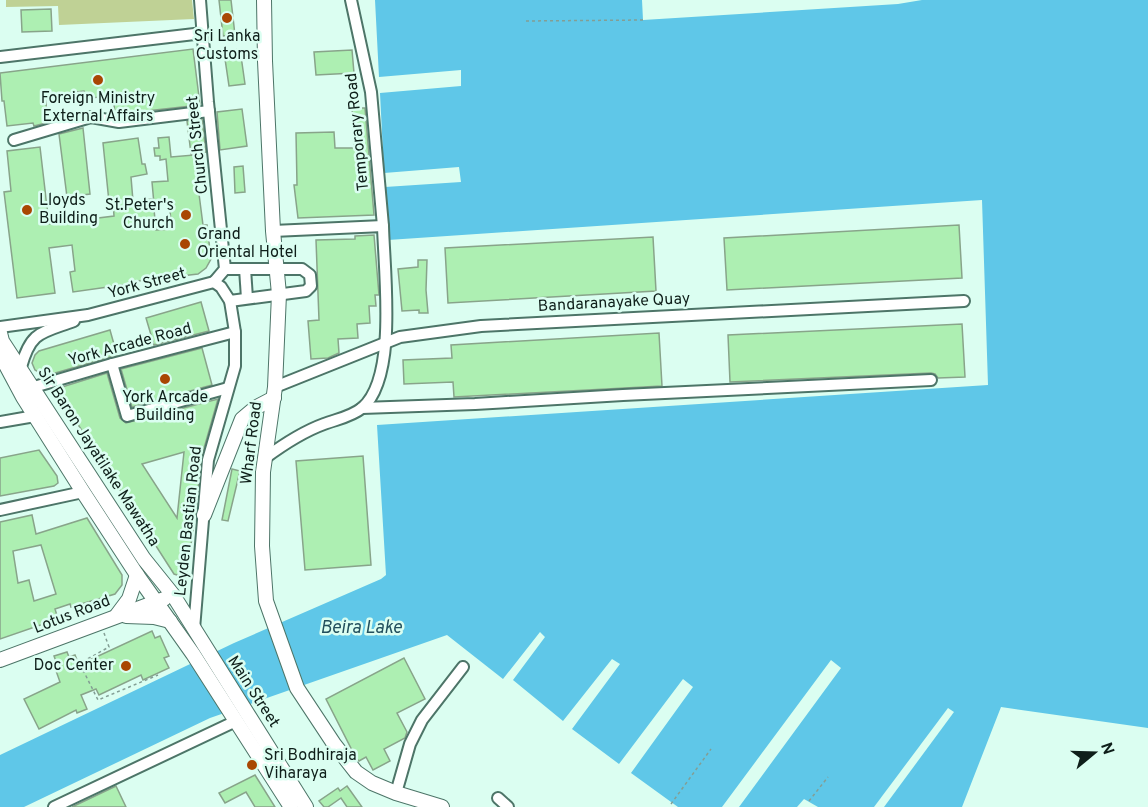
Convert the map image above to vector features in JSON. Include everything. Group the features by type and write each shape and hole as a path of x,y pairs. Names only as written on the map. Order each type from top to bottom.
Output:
{"main road":[{"name":"Wharf Road","path":"264,0 273,231 279,294 274,392 263,472 262,546 266,601 297,688 334,744 356,772 372,783 396,793 442,807"},
{"name":"Sir Baron Jayatilake Mawatha","path":"0,333 10,369 34,416 157,602"},
{"path":"0,354 10,369"},
{"name":"Sir Baron Jayatilake Mawatha","path":"10,369 34,387 144,559 173,595"},
{"path":"204,515 242,420 274,392"},
{"path":"115,616 129,599 137,575"},
{"name":"Lotus Road","path":"0,660 173,595"},
{"name":"Main Street","path":"173,595 194,629 200,652"},
{"name":"Main Street","path":"157,602 170,621 200,652 291,807"},
{"path":"115,616 154,616 170,621"},
{"name":"Main Street","path":"238,715 306,807"}],"street":[{"name":"Church Street","path":"200,0 225,269"},
{"name":"Temporary Road","path":"351,0 371,92 382,226 387,341 375,393 362,408"},
{"path":"0,57 203,33"},
{"path":"14,140 91,117 119,122 209,111"},
{"path":"273,231 382,226"},
{"path":"225,269 302,269 310,275 310,286 306,291 230,301 221,287 214,282 225,269"},
{"path":"245,269 247,298"},
{"name":"York Street","path":"0,327 88,315 214,282"},
{"name":"Leyden Bastian Road","path":"194,629 208,460 235,366 235,332 230,301"},
{"name":"Bandaranayake Quay","path":"274,392 387,341 400,337 481,326 964,301"},
{"name":"York Street","path":"10,369 38,335 88,315"},
{"name":"York Arcade Road","path":"34,387 235,332"},
{"path":"112,364 127,417 228,388"},
{"path":"265,458 294,436 346,417 362,408 932,380"},
{"path":"0,422 34,416"},
{"path":"0,510 83,492"},
{"path":"396,793 410,744 418,728 463,667"},
{"path":"54,807 238,715"},
{"path":"498,798 508,807"}],"path":[{"path":"526,21 643,20"},
{"path":"99,622 109,647 82,662 83,670 98,700 158,675"},
{"path":"671,804 711,749"},
{"path":"809,801 828,777"}],"green space":[{"path":"6,0 192,0 194,19 59,25 58,6 6,7"}],"water":[{"name":"Beira Lake","path":"375,0 642,0 643,20 898,4 922,0 1148,0 1148,728 1001,707 962,807 818,807 804,799 797,807 739,807 841,668 831,660 722,807 678,807 631,773 693,687 683,679 619,764 572,729 620,664 612,659 563,721 513,680 545,637 540,632 503,679 447,635 210,718 24,807 0,807 0,755 234,643 386,575 377,425 988,385 982,200 388,240 385,187 461,182 459,167 384,173 380,93 461,86 461,70 379,77"}],"pier":[{"path":"948,708 954,712 884,807 874,807"}],"building":[{"name":"Sri Lanka Customs","path":"219,0 231,0 235,35 223,36"},
{"path":"51,9 52,31 22,32 21,10"},
{"name":"Foreign Ministry External Affairs","path":"193,49 200,105 115,114 113,95 85,99 84,91 45,96 46,123 34,126 33,123 7,126 0,73"},
{"path":"240,49 245,84 229,86 224,52"},
{"path":"352,50 354,73 316,75 314,52"},
{"path":"352,108 365,108 374,215 298,218 294,185 297,185 296,133 334,132 335,148 354,148"},
{"path":"242,109 247,146 220,150 217,112"},
{"path":"202,119 206,152 191,154 187,121"},
{"path":"83,128 90,194 67,197 59,134"},
{"path":"169,137 171,157 194,155 203,225 207,225 211,259 206,268 198,274 129,282 129,284 73,292 70,272 75,271 72,245 49,248 55,293 17,298 4,192 11,191 7,151 40,147 49,224 114,216 113,202 109,202 103,143 138,138 142,164 145,164 147,174 131,177 133,201 153,199 156,230 172,229 169,203 154,204 152,182 168,181 166,159 160,160 160,156 155,156 154,148 159,148 158,138"},
{"path":"243,166 245,192 235,193 234,167"},
{"path":"959,225 962,278 727,290 724,238"},
{"path":"374,235 379,295 375,295 376,306 369,306 370,323 357,324 358,338 338,339 339,353 328,358 311,359 308,321 319,320 316,240 355,239 355,236"},
{"path":"653,237 656,291 448,303 445,248"},
{"path":"418,260 427,260 428,313 419,313 419,310 402,311 398,269 418,267"},
{"path":"201,302 209,331 154,345 146,318"},
{"path":"962,324 965,377 938,378 931,373 730,382 728,335"},
{"path":"110,330 117,355 45,376 35,370 32,363 39,351"},
{"path":"659,333 662,386 454,397 453,382 404,384 403,360 452,358 451,345"},
{"name":"York Arcade Building","path":"202,348 212,385 132,407 121,369"},
{"path":"107,373 120,418 126,423 218,399 201,459 187,572 180,576 174,574 61,398 62,387","holes":["184,452 177,518 142,464"]},
{"path":"39,450 57,476 58,483 54,486 0,496 0,458"},
{"path":"363,456 371,565 305,570 296,461"},
{"path":"232,469 240,471 228,521 222,520"},
{"path":"32,515 36,534 87,518 122,575 122,585 115,594 71,607 70,604 55,609 58,619 0,639 0,522","holes":["41,545 56,594 34,601 29,580 18,583 13,551"]},
{"path":"152,631 155,638 160,636 169,656 164,658 169,668 143,680 141,675 99,695 96,689 81,695 87,709 77,713 76,710 39,729 24,699 60,682 54,665 57,664 54,656 67,652 69,657 75,655 79,665"},
{"path":"404,658 425,699 397,713 407,732 405,738 384,749 390,761 373,770 366,757 359,761 356,758 326,699"},
{"path":"255,775 275,807 255,807 246,792 225,803 219,793"},
{"path":"116,786 126,807 72,807"},
{"path":"347,786 362,807 347,807 341,798 328,807 324,807 319,801 338,788 340,791"}],"place":[{"name":"Sri Lanka Customs","path":"227,18"},
{"name":"Foreign Ministry External Affairs","path":"98,80"},
{"name":"Lloyds Building","path":"27,210"},
{"name":"St.Peter's Church","path":"186,215"},
{"name":"Grand Oriental Hotel","path":"185,244"},
{"name":"York Arcade Building","path":"165,379"},
{"name":"Doc Center","path":"126,666"},
{"name":"Sri Bodhiraja Viharaya","path":"252,765"}]}
